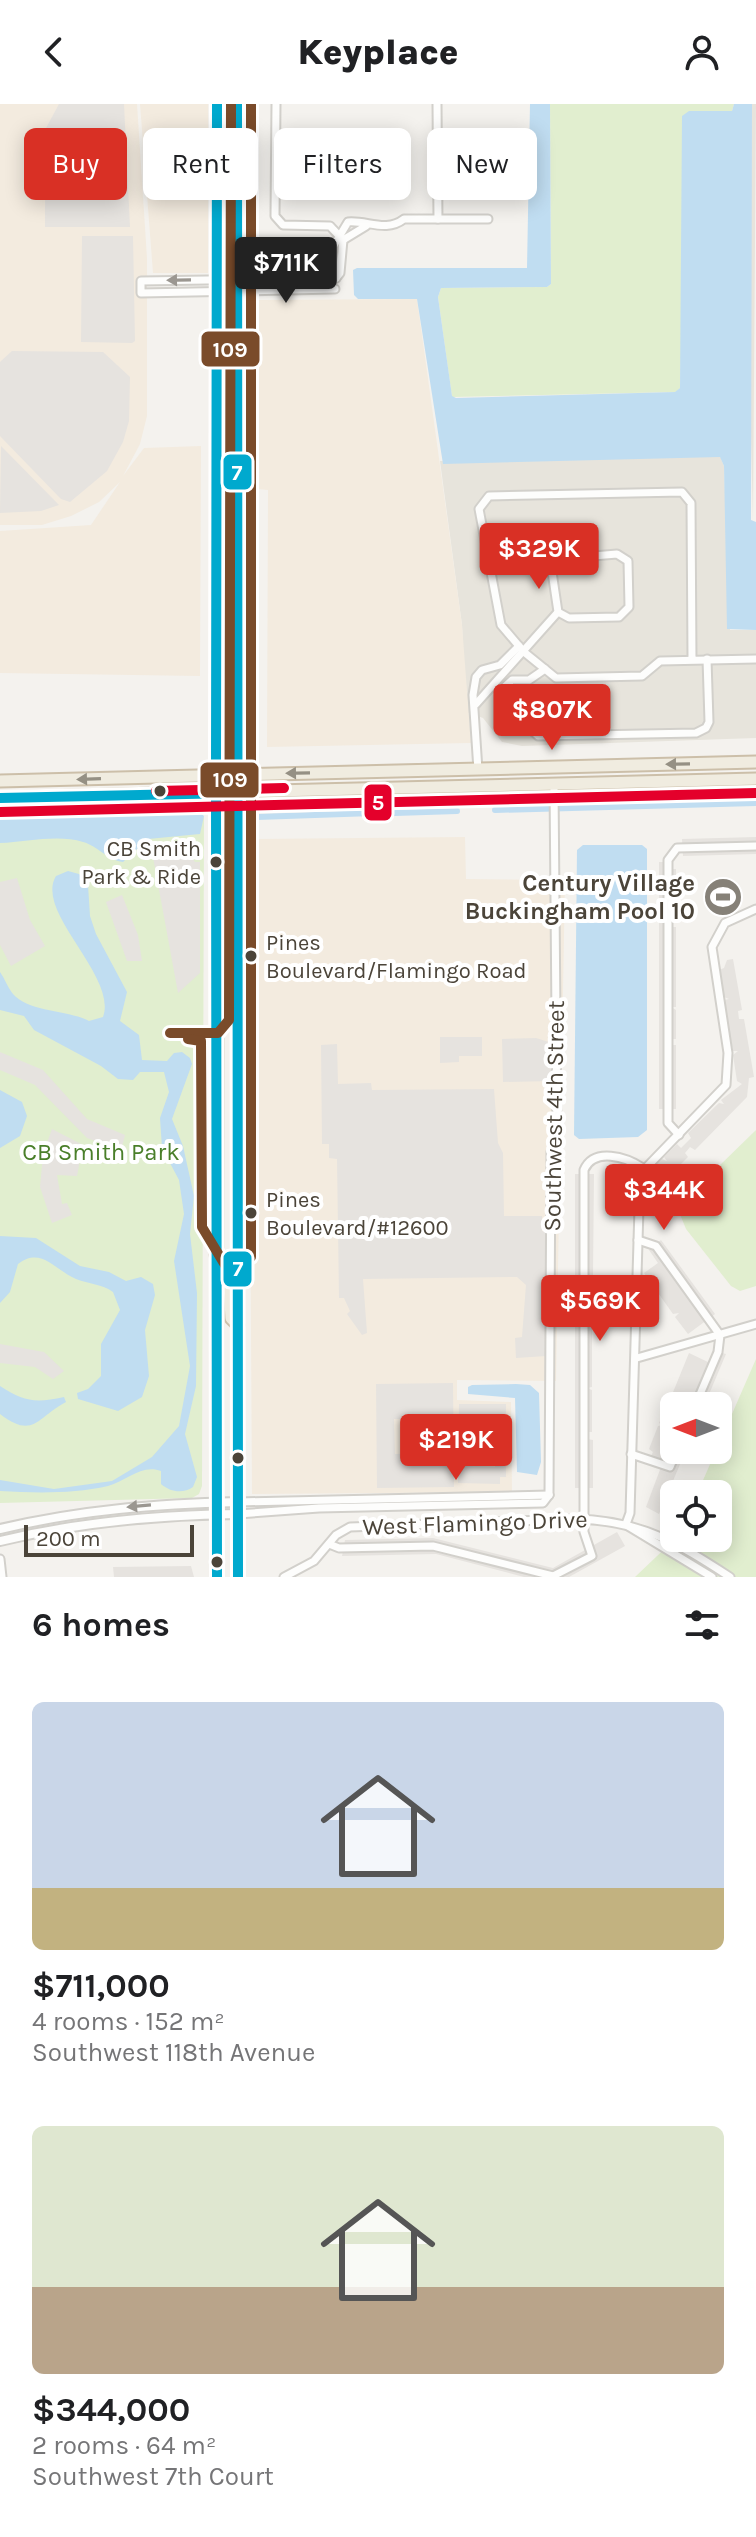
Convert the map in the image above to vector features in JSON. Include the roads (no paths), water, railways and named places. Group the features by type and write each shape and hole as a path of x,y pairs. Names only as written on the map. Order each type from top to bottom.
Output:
{"highway":[{"path":"217,104 217,1577"},
{"path":"237,104 238,1577"},
{"path":"0,781 756,762"},
{"path":"384,789 404,781 467,779 478,770"},
{"path":"0,798 756,779"},
{"path":"215,1019 227,1029 236,1053"},
{"path":"216,1226 237,1257"},
{"path":"216,1255 228,1269 231,1318 239,1326"}],"street":[{"path":"276,104 275,216 283,225 326,225 341,236"},
{"path":"437,104 438,219"},
{"path":"335,289 237,284 217,279 141,281 141,293 217,292 237,284 336,278 333,247 348,222 366,226 397,225 404,219 488,219"},
{"path":"341,236 366,226"},
{"path":"692,659 691,503 687,495 682,492 489,496 481,503 479,509 501,625 522,649 556,678 642,676 660,661 756,659"},
{"path":"586,555 623,557 628,561 629,607 625,614 619,617 569,618 558,612 551,565 558,559 586,555"},
{"path":"476,704 558,612"},
{"path":"478,770 474,686 479,672 500,665 522,649"},
{"path":"545,669 529,680 512,680 501,690 503,703 538,736 696,733 706,728 707,659"},
{"name":"Southwest 4th Street","path":"238,1508 549,1495 551,1152 557,1137 554,784"},
{"path":"679,1135 668,1123 668,860 677,848 756,846"},
{"path":"626,1524 630,1513 631,1399 637,1358 638,1184 643,1168 719,1094 729,1074 712,962 715,935 725,923 756,909"},
{"path":"329,1544 339,1548 433,1546 553,1576 592,1556 584,1538 584,1170 588,1162 596,1157 621,1157 643,1168"},
{"path":"638,1240 653,1243 720,1335 718,1352 701,1392"},
{"path":"637,1358 756,1324"},
{"path":"631,1454 660,1464"},
{"path":"0,1529 91,1510 238,1508"},
{"path":"0,1541 94,1523 216,1509"},
{"name":"West Flamingo Drive","path":"284,1577 314,1561 340,1532 358,1525 585,1519 626,1524 656,1532 730,1577"},
{"name":"West Flamingo Drive","path":"626,1524 712,1577"},
{"path":"0,1559 2,1577"}],"water":[{"path":"530,104 550,104 551,284 547,287 441,288 438,297 452,396 456,398 675,392 680,388 682,116 689,111 732,111 734,104 752,104 751,520 756,522 756,630 727,629 724,466 720,457 443,464 417,299 358,299 354,295 353,270 357,268 527,268 528,200 537,200 537,128 530,128"},
{"path":"197,810 204,816 200,834 148,839 123,862 73,840 0,843 0,815"},
{"path":"583,845 642,845 647,849 647,1130 638,1137 579,1139 574,1135 577,850"},
{"path":"68,871 79,874 88,885 90,916 96,934 127,992 120,1021 139,1035 142,1060 167,1061 174,1053 182,1052 192,1064 172,1119 183,1146 194,1196 190,1234 197,1293 196,1386 185,1434 197,1477 193,1487 185,1491 165,1487 161,1484 161,1471 154,1469 140,1471 115,1484 95,1489 0,1491 0,1480 54,1489 112,1481 152,1457 179,1426 190,1366 174,1261 184,1214 179,1180 162,1148 160,1118 169,1092 164,1072 140,1072 133,1080 118,1079 101,1066 34,1030 24,1016 0,1010 0,972 13,994 28,1004 89,1021 103,1017 104,1001 99,983 65,926 52,891 56,876"},
{"path":"0,1090 22,1102 27,1116 20,1136 0,1148"},
{"path":"0,1236 36,1238 80,1266 109,1272 126,1281 141,1277 153,1284 155,1295 145,1330 149,1376 142,1397 118,1411 78,1399 77,1393 88,1389 101,1376 101,1344 120,1310 113,1292 76,1279 48,1261 34,1257 18,1264 10,1292 0,1303"},
{"path":"472,1385 530,1385 539,1393 541,1462 537,1475 517,1472 515,1398 468,1394 468,1387"},
{"path":"0,1386 23,1398 46,1400 64,1397 66,1402 35,1423 21,1425 0,1414"}],"waterway":[{"path":"495,810 756,803"},
{"path":"395,813 457,811"},
{"path":"257,817 373,813"}],"place":[{"name":"CB Smith Park & Ride","path":"216,862"},
{"name":"Century Village Buckingham Pool 10","path":"723,897"},
{"name":"Pines Boulevard/Flamingo Road","path":"251,956"},
{"name":"Pines Boulevard/#12600","path":"251,1213"}],"park label":[{"name":"CB Smith Park","path":"101,1152"}]}
